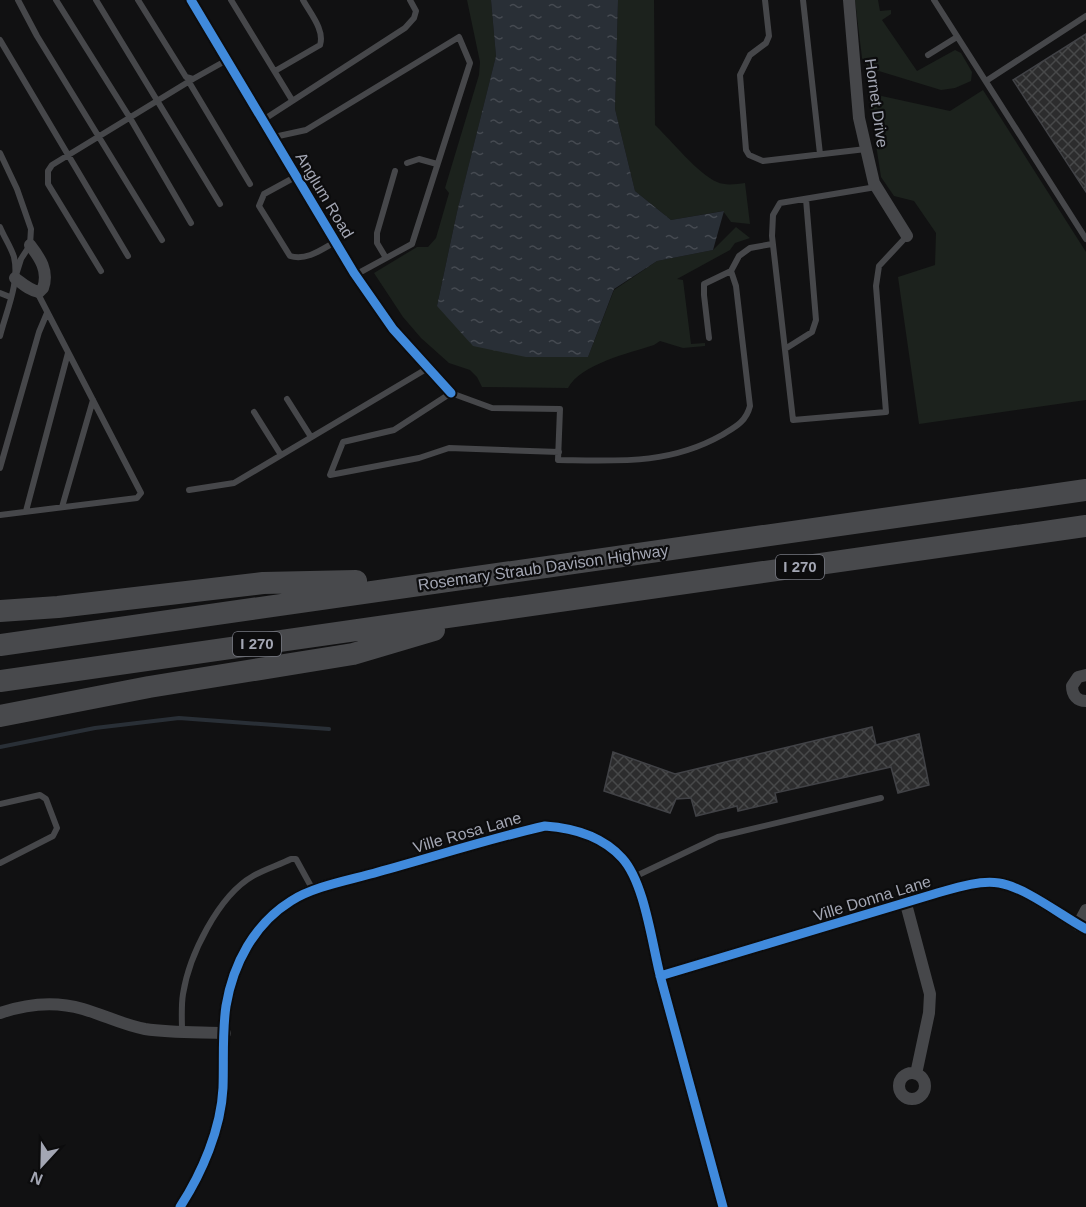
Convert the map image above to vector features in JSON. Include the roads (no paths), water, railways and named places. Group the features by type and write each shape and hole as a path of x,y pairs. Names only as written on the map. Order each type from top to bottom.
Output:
{"highway":[{"name":"Rosemary Straub Davison Highway","path":"0,645 1086,490"},
{"name":"I 270","path":"0,681 1086,526"},
{"path":"0,611 93,603 263,583 453,580"},
{"path":"0,716 149,687 353,654 513,606"}],"street":[{"name":"Hornet Drive","path":"849,0 859,118 866,149 876,187 907,237"},
{"name":"Anglum Road","path":"193,1 356,275 393,329 451,393"},
{"path":"15,278 25,286 37,291 43,288 45,268 30,245"},
{"path":"1086,675 1078,677 1072,686 1074,696 1086,701"},
{"name":"Ville Rosa Lane","path":"180,1207 200,1172 217,1119 223,1089 222,1059 226,1006 240,956 255,933 273,914 292,900 314,891 545,826 566,827 588,834 607,845 622,858 638,884 660,976 723,1207"},
{"name":"Ville Donna Lane","path":"660,976 960,886 999,883 1013,887 1082,927"},
{"path":"906,904 930,994 929,1013 916,1074"},
{"path":"1082,927 1086,910"},
{"path":"0,1013 24,1005 62,1005 81,1008 124,1024 148,1029 225,1033"}],"lane":[{"path":"18,0 37,36 162,240"},
{"path":"56,0 130,118 191,223"},
{"path":"96,0 220,204"},
{"path":"138,0 186,77 191,81 250,184"},
{"path":"231,0 292,100"},
{"path":"275,72 320,45 322,38 320,30 303,0"},
{"path":"263,120 405,28 416,12 410,0"},
{"path":"765,0 770,36 766,43 750,55 740,75 746,150 749,155 763,161 866,149"},
{"path":"803,0 820,154"},
{"path":"934,0 1086,238"},
{"path":"986,81 1086,16"},
{"path":"273,137 306,130 459,37 470,63 411,244 356,275"},
{"path":"928,55 957,37"},
{"path":"0,40 128,256"},
{"path":"101,271 48,184 48,171 52,165 68,155 227,60"},
{"path":"0,153 17,189 31,229 30,245 21,259 0,336"},
{"path":"407,163 419,159 437,164"},
{"path":"386,258 377,243 377,233 395,171"},
{"path":"297,176 264,194 259,206 290,256 297,259 307,257 336,242"},
{"path":"876,187 780,203 773,215 772,244 794,420 886,412 876,286 879,266 907,237"},
{"path":"785,349 812,332 816,320 806,198"},
{"path":"0,227 13,256 15,278"},
{"path":"709,338 704,284 731,271 739,256 750,248 772,244"},
{"path":"559,452 449,448 419,458 330,475 343,442 394,430 451,393 492,408 560,409 559,452 558,460 652,459 701,447 739,424 748,415 750,406 736,286 731,271"},
{"path":"0,515 137,498 141,494 37,291"},
{"path":"0,293 10,297"},
{"path":"0,468 39,332 47,313"},
{"path":"26,512 68,353"},
{"path":"189,490 234,483 428,367"},
{"path":"287,399 311,437"},
{"path":"62,507 93,400"},
{"path":"254,412 281,455"},
{"path":"0,804 40,795 46,799 57,828 53,836 0,863"},
{"path":"634,877 718,837 881,798"},
{"path":"182,1031 183,994 196,952 216,914 232,895 252,877 291,859 296,859 314,891"}],"water":[{"path":"491,0 618,0 615,109 635,191 671,220 724,211 713,250 657,261 614,289 588,357 526,357 473,346 437,306 457,212 496,56"}],"waterway":[{"path":"0,747 95,728 179,718 329,729"}]}
